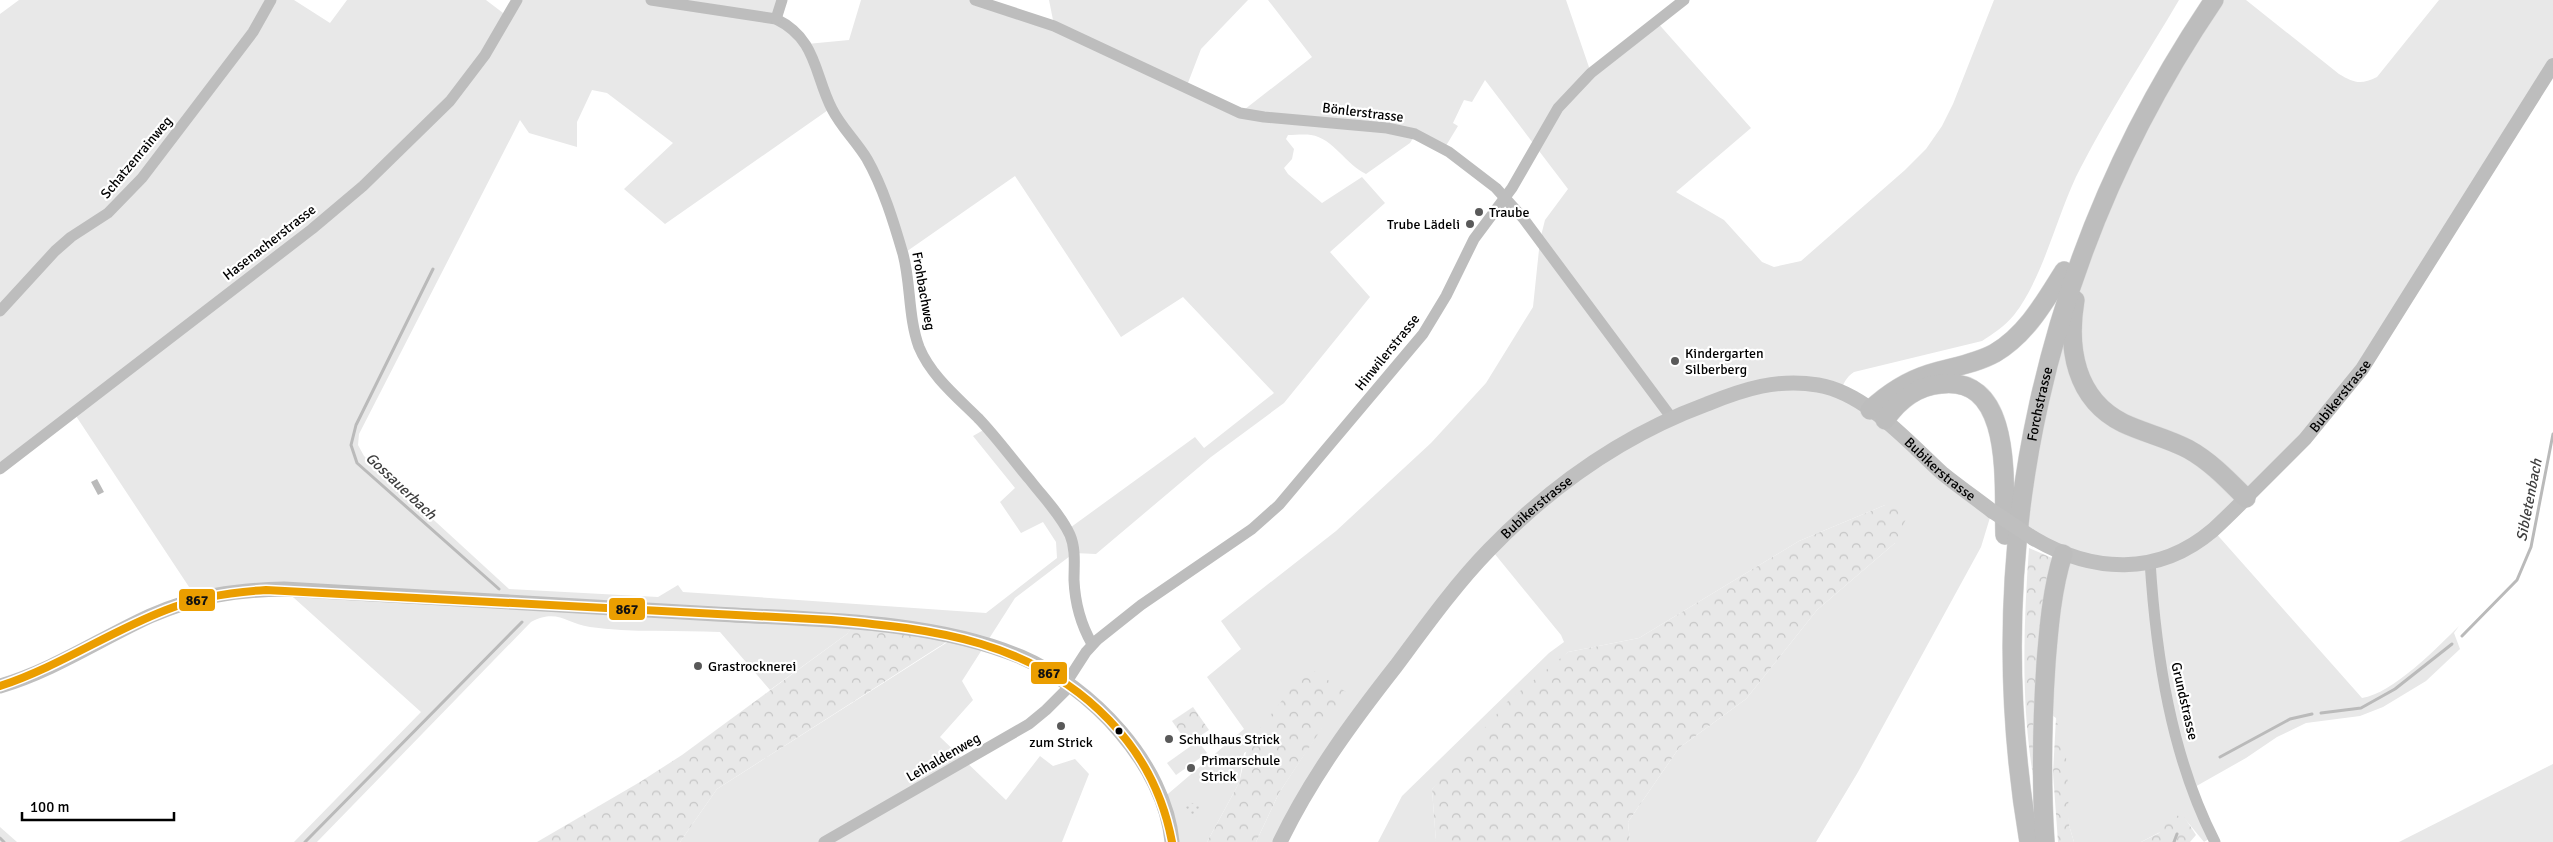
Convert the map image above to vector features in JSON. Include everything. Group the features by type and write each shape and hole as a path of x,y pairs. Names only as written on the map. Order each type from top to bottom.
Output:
{"highway":[{"name":"Forchstrasse","path":"2017,842 2005,744 2001,683 2002,599 2005,541 2024,418 2040,347 2064,271 2091,200 2125,126 2160,63 2200,0"},
{"name":"Forchstrasse","path":"2028,842 2019,776 2013,693 2013,603 2017,538 2024,476 2039,397 2052,345 2083,250 2118,167 2150,104 2214,0"},
{"path":"2083,250 2072,341 2076,367 2087,390 2104,409 2118,419 2173,441 2201,457 2246,498"},
{"path":"1878,415 1890,393 1910,382 1977,361 2003,348 2028,325 2064,271"},
{"path":"1878,415 1904,399 1936,384 1962,386 1983,398 1993,412 1999,431 2005,541"},
{"path":"2045,842 2042,744 2044,690 2055,582 2063,554"}],"main road":[{"name":"Bubikerstrasse","path":"1280,842 1304,794 1336,745 1419,635 1487,552 1526,513 1557,487 1608,452 1671,417 1749,387 1797,383 1821,385 1840,392 1878,415 1949,478 2033,538 2063,554 2106,565 2150,561 2178,552 2201,539 2246,498"},
{"path":"0,686 41,669 151,616 197,599 238,590 284,589 856,622 954,637 996,648 1034,664 1068,684 1116,726 1136,753 1162,799 1172,842"}],"street":[{"name":"Schatzenrainweg","path":"0,311 55,251 71,237 108,214 142,178 253,32 271,0"},
{"name":"Hasenacherstrasse","path":"0,469 312,230 363,186 450,101 485,55 517,0"},
{"name":"Frohbachweg","path":"651,0 776,19 790,28 806,44 832,108 866,158 879,187 903,254 914,328 928,365 987,428 1051,507 1069,533 1074,549 1078,611 1081,624 1092,644"},
{"path":"776,19 782,0"},
{"name":"Bönlerstrasse","path":"975,0 1054,26 1240,113 1387,128 1415,134 1449,152 1492,184 1505,197 1568,276 1671,417"},
{"name":"Hinwilerstrasse","path":"1068,684 1092,644 1141,605 1252,529 1279,505 1419,339 1446,296 1477,233 1522,172 1548,122 1570,93 1591,73 1684,0"},
{"name":"Bubikerstrasse","path":"2246,498 2311,433 2362,369 2553,65"},
{"name":"Grundstrasse","path":"2150,561 2158,649 2167,700 2189,778 2215,842"},
{"name":"Leihaldenweg","path":"824,842 1028,724 1046,710 1068,684"}],"green space":[{"path":"19,0 294,0 330,23 347,0 486,0 507,16 517,0 782,0 776,19 807,44 849,40 861,0 975,0 1054,25 1049,0 1248,0 1201,49 1186,88 1240,113 1312,57 1268,0 1566,0 1591,73 1656,21 1751,128 1676,192 1724,220 1762,262 1774,267 1801,261 1905,170 1926,149 1942,126 1953,104 1994,0 2179,0 2092,145 2065,203 2034,281 2014,315 1995,333 1982,341 1854,372 1847,378 1840,392 1992,511 1981,547 1858,772 1816,842 1630,842 1628,822 1679,748 1746,699 1817,610 1895,543 1885,505 1799,541 1639,638 1568,652 1432,789 1436,842 1378,842 1402,796 1549,653 1564,642 1561,635 1494,553 1419,635 1280,842 1256,842 1279,793 1345,692 1244,753 1239,783 1207,842 1172,842 1162,799 1244,729 1207,677 1241,649 1221,621 1336,531 1431,443 1486,383 1533,307 1540,240 1545,220 1568,189 1485,80 1472,102 1464,100 1453,123 1458,126 1444,149 1415,135 1410,143 1366,174 1352,165 1333,146 1319,137 1288,135 1286,139 1294,149 1292,159 1284,168 1288,174 1322,203 1362,177 1385,203 1330,252 1370,297 1284,403 1211,457 1096,554 1074,553 1015,598 962,681 973,700 940,737 1006,800 1040,756 1053,766 1075,759 1089,774 1062,842 680,842 717,789 954,638 856,622 847,634 770,690 720,632 605,629 548,616 531,622 317,842 294,842 421,712 284,589 197,599 74,413 0,469 0,14","holes":["592,90 607,93 673,143 624,189 665,224 831,108 879,187 903,254 1015,176 1121,337 1183,297 1274,393 1204,448 1195,437 1067,530 987,428 973,436 1015,488 1000,502 1021,533 1043,522 1056,542 1057,558 986,613 683,592 678,585 658,597 509,589 364,456 358,445 359,434 520,120 529,133 577,147 577,122"]},
{"path":"2214,0 2246,0 2339,74 2353,81 2362,82 2377,77 2439,0 2553,0 2553,65 2362,369 2213,530 2362,698 2374,695 2400,679 2427,657 2459,626 2454,633 2460,649 2426,681 2383,707 2360,716 2306,723 2277,737 2246,758 2193,788 2212,837 2204,842 2185,819 2141,842 2074,842 2069,825 2056,718 2043,709 2063,554 2018,528 2083,250"},
{"path":"1885,505 1912,506 1895,543 1817,610 1746,699 1679,748 1628,822 1630,842 1436,842 1432,789 1508,701 1568,652 1639,638 1799,541"},
{"path":"2029,548 2052,558 2038,802 2032,771 2026,707 2024,643"},
{"path":"855,622 954,637 717,789 680,842 537,842 640,782 682,755 847,634"},
{"path":"1308,667 1346,692 1279,793 1256,842 1207,842 1239,783 1248,744"},
{"path":"1193,707 1209,730 1188,744 1172,721"},
{"path":"2056,718 2067,762 2069,825 2074,842 2058,842 2053,773"},
{"path":"1198,741 1207,753 1176,775 1167,763"},
{"path":"2553,764 2553,842 2399,842"},
{"path":"1188,802 1199,805 1200,815 1194,817 1185,807"},
{"path":"2172,814 2185,818 2196,835 2190,842 2141,842 2159,833"},
{"path":"0,827 17,842 0,842"}],"shaded area":[{"path":"97,479 104,492 98,495 91,482"}],"waterway":[{"name":"Gossauerbach","path":"433,269 356,425 351,445 357,463 499,589"},
{"name":"Sibletenbach","path":"2462,636 2517,580 2531,547 2553,434"},
{"name":"Gossauerbach","path":"305,842 522,622"},
{"name":"Sibletenbach","path":"2321,713 2361,708 2395,689 2452,644"},
{"name":"Sibletenbach","path":"2220,757 2290,719 2312,714"},
{"name":"Sibletenbach","path":"2174,842 2177,834"},
{"path":"0,838 4,842"}],"transit line":[{"name":"867","path":"0,686 42,669 124,628 178,605 215,596 266,590 831,620 908,628 980,644 1015,656 1048,672 1080,693 1121,733 1142,761 1163,808 1172,842"}],"place":[{"name":"Traube","path":"1479,212"},
{"name":"Trube Lädeli","path":"1470,224"},
{"name":"Kindergarten Silberberg","path":"1675,361"},
{"name":"Grastrocknerei","path":"698,666"},
{"name":"zum Strick","path":"1061,726"},
{"name":"Schulhaus Strick","path":"1169,739"},
{"name":"Primarschule Strick","path":"1191,768"}]}
